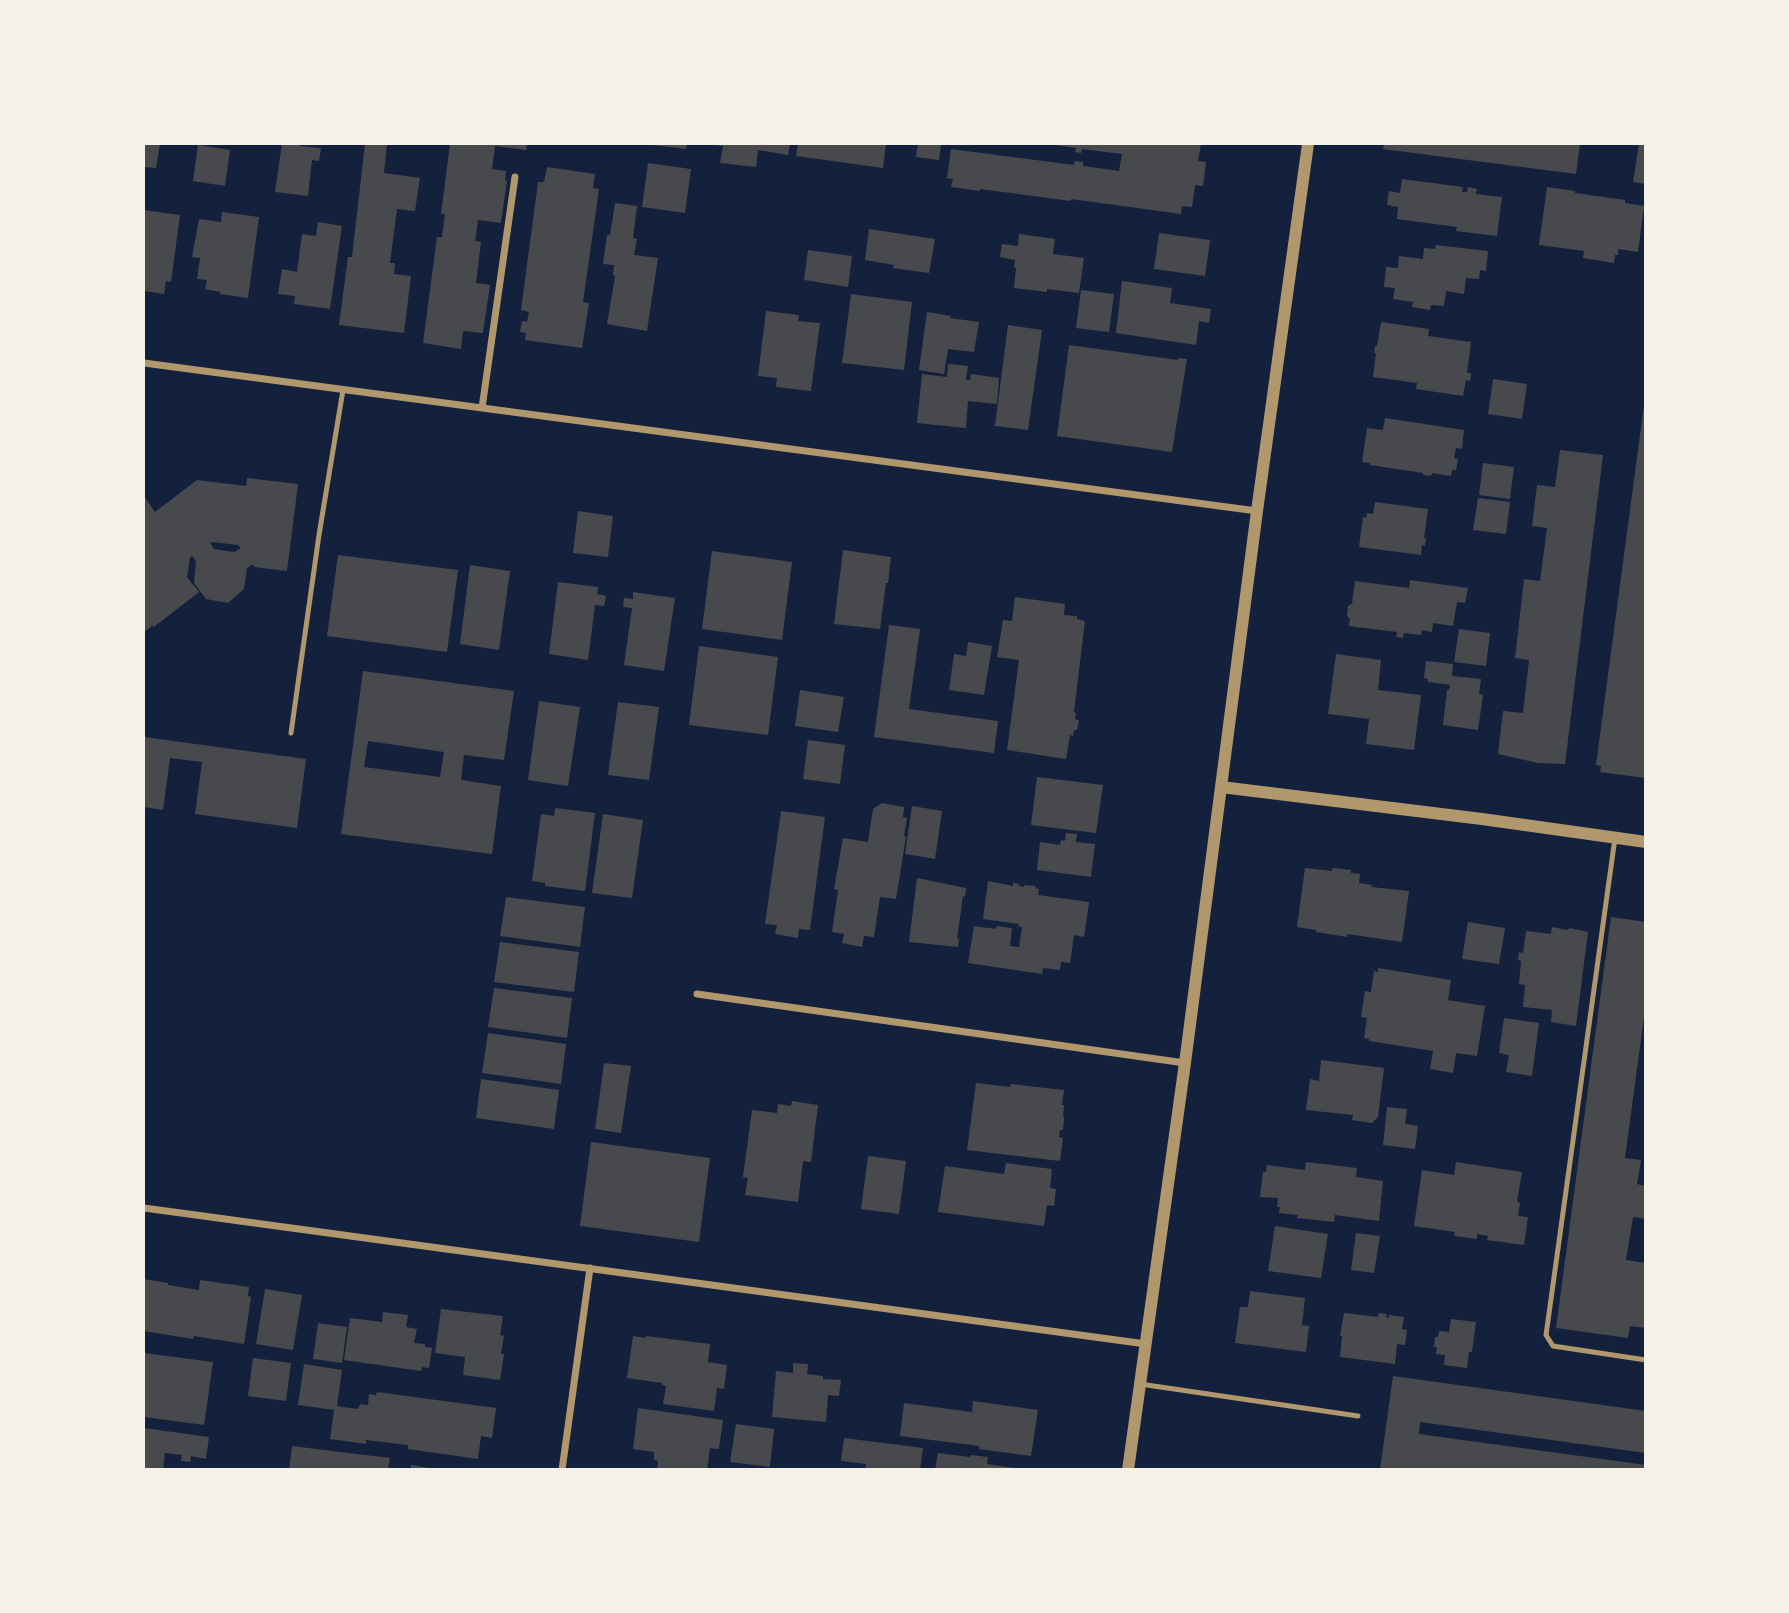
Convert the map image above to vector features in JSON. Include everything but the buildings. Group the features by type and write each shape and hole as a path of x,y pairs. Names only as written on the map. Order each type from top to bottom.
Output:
{"street":[{"path":"1128,1469 1308,144"},
{"path":"482,408 516,177"},
{"path":"144,363 1257,511"},
{"path":"1221,787 1646,842"},
{"path":"696,994 1185,1063"},
{"path":"144,1208 1146,1344"},
{"path":"562,1469 590,1268"}],"lane":[{"path":"291,733 342,390"},
{"path":"1615,838 1546,1335 1553,1346 1646,1360"},
{"path":"1140,1384 1358,1416"}]}
